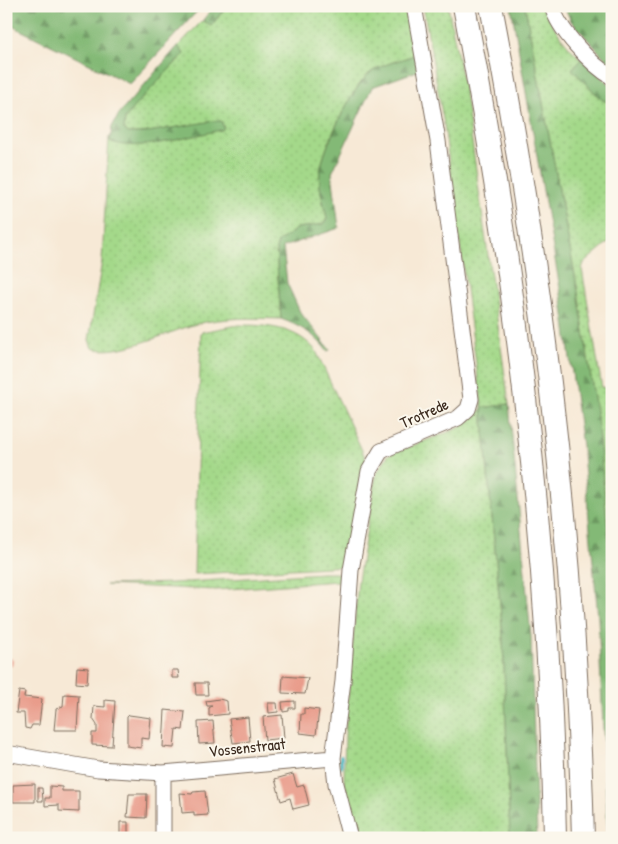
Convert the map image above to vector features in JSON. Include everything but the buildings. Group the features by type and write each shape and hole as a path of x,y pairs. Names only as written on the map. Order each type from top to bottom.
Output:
{"highway":[{"path":"464,6 511,282 526,406 538,523 550,686 556,838"},
{"path":"491,6 537,273 550,377 572,618 581,753 583,838"}],"street":[{"name":"Trotrede","path":"350,838 336,784 333,758 343,682 351,570 369,471 381,450 458,418 468,410 471,399 438,141 414,6"},
{"path":"552,6 554,13 572,40 603,72 612,77"},
{"name":"Vossenstraat","path":"6,753 98,769 163,773 333,758"},
{"path":"163,773 163,838"}],"green space":[{"path":"6,6 202,6 130,84 6,23"},
{"path":"214,6 227,6 211,26 203,20"},
{"path":"227,6 407,6 417,54 370,73 355,91 339,119 332,134 320,172 321,189 327,218 324,224 298,228 278,242 276,249 281,319 238,318 217,320 196,324 129,346 103,350 92,348 89,340 102,261 109,137 110,141 221,121 142,133 128,133 124,128 125,118 132,109 184,54 178,46 203,20 211,26"},
{"path":"423,6 448,6 466,99 509,404 482,408 444,125"},
{"path":"511,6 525,6 578,292 597,418 612,571 612,838 608,838 598,617 583,453 562,300"},
{"path":"525,6 544,6 560,35 581,59 572,69 601,99 612,104 612,239 584,263 582,269 602,388 612,386 612,574 593,391 578,292"},
{"path":"564,6 612,6 612,66 571,21"},
{"path":"178,46 184,54 132,109 125,119 124,129 128,133 142,133 213,121 221,121 224,128 149,145 121,144 110,141 112,127 119,114"},
{"path":"417,54 420,70 372,87 332,173 339,228 283,247 287,283 300,312 330,350 327,351 307,331 281,319 276,249 278,242 298,228 324,224 327,218 320,184 322,162 339,119 363,80 380,67"},
{"path":"581,59 612,86 612,104 601,99 572,69"},
{"path":"238,325 270,327 291,332 308,343 316,351 366,459 347,566 194,574 201,332"},
{"path":"509,404 531,636 537,838 510,838 503,637 482,408"},
{"path":"482,408 503,637 510,838 356,838 344,780 345,734 358,581 376,475 388,455 459,428 472,419"},
{"path":"336,573 341,576 342,584 337,581 216,590 106,585 173,583"}],"waterway":[{"path":"341,757 341,767"}]}
